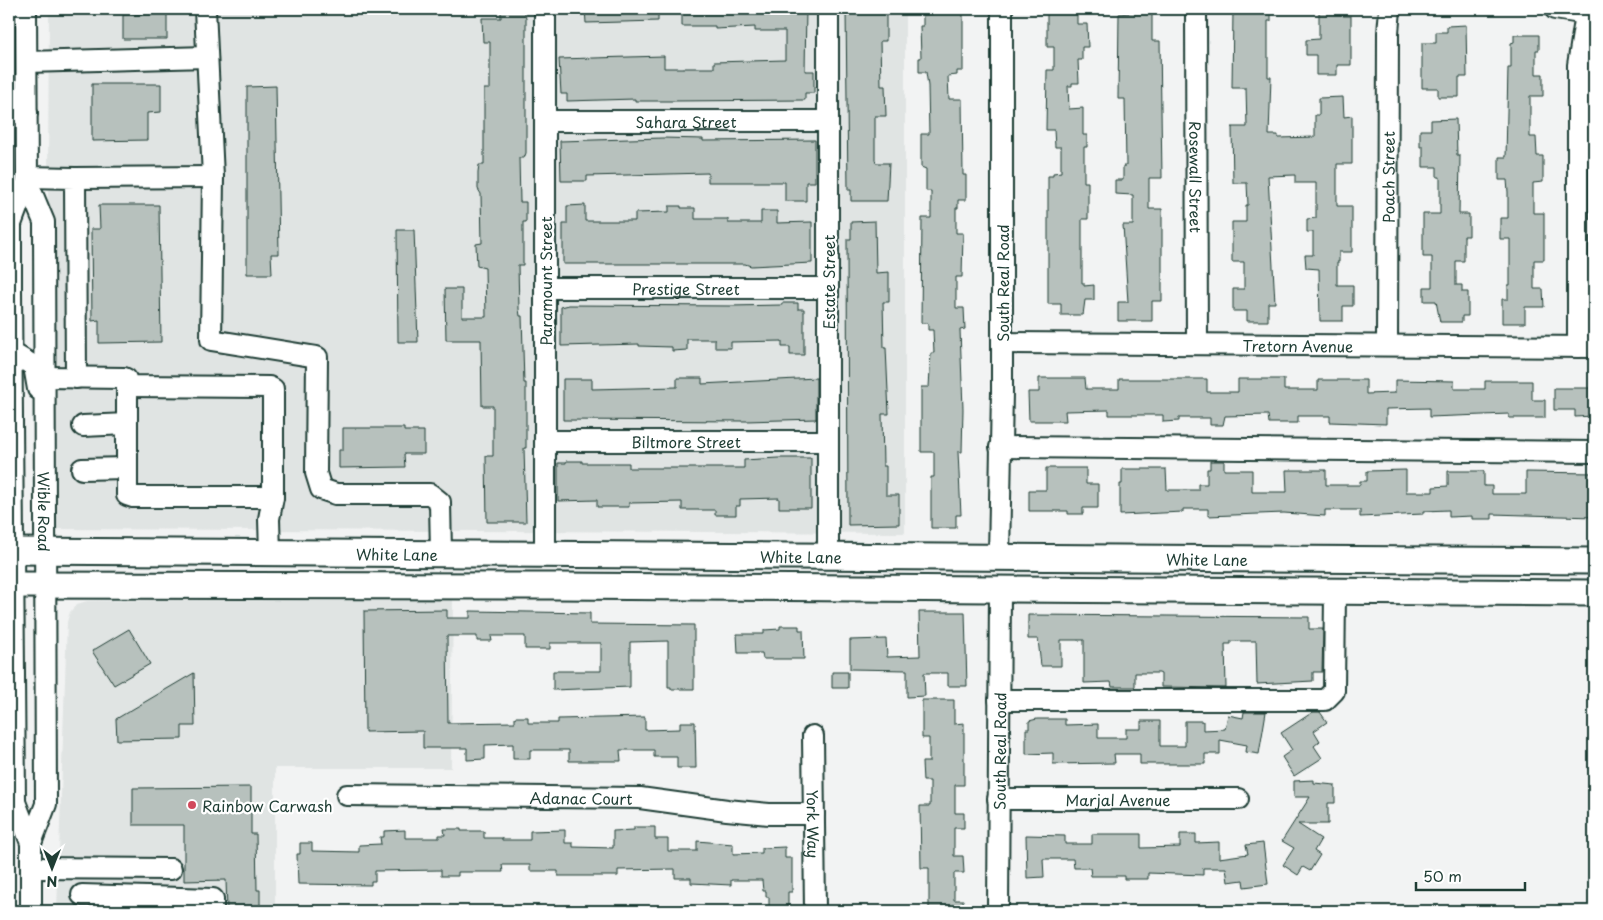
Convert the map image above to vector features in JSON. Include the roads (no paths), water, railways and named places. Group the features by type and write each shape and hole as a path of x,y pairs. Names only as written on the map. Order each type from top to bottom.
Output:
{"main road":[{"name":"White Lane","path":"11,551 1594,561"},
{"path":"345,586 374,566 492,554"},
{"path":"703,587 806,569 828,556"},
{"path":"842,588 980,570 999,557"},
{"path":"1000,590 1023,572 1140,558"},
{"path":"11,585 1594,593"}],"street":[{"path":"205,9 213,177 211,340 317,357 316,473 321,489 336,494 430,494 440,502 441,553"},
{"name":"Paramount Street","path":"545,9 545,554"},
{"name":"Estate Street","path":"828,9 828,556"},
{"name":"South Real Road","path":"999,557 1002,343 1002,9"},
{"name":"Rosewall Street","path":"1196,9 1197,344"},
{"name":"Poach Street","path":"1387,346 1388,33 1390,9"},
{"path":"1555,9 1590,15 1578,65 1586,347"},
{"name":"Wible Road","path":"20,16 26,62 18,113 27,179 44,222 46,804 21,832"},
{"path":"26,62 207,57"},
{"name":"Sahara Street","path":"545,121 828,121"},
{"path":"27,179 213,177"},
{"path":"75,178 76,378"},
{"name":"Wible Road","path":"27,179 14,201 11,224 11,672 12,764 15,802 31,868 31,911"},
{"path":"44,277 76,278"},
{"name":"Prestige Street","path":"545,288 828,288"},
{"name":"Tretorn Avenue","path":"1002,343 1586,347"},
{"path":"10,351 34,366 44,418"},
{"path":"44,377 126,379 125,489 127,495 132,497 273,497"},
{"path":"127,386 269,387 273,389 273,497 269,519 270,553"},
{"path":"83,426 127,424"},
{"name":"Biltmore Street","path":"545,441 828,441"},
{"path":"1000,447 1594,452"},
{"path":"82,469 126,468"},
{"name":"South Real Road","path":"998,911 1000,590"},
{"path":"999,700 1325,700 1334,691 1335,592"},
{"name":"York Way","path":"812,736 815,911"},
{"name":"Adanac Court","path":"347,795 640,798 769,814 814,814"},
{"name":"Marjal Avenue","path":"998,799 1238,799"},
{"path":"31,868 171,870"},
{"path":"80,868 82,903 213,899 213,911"}],"place":[{"name":"Rainbow Carwash","path":"192,805"}]}
